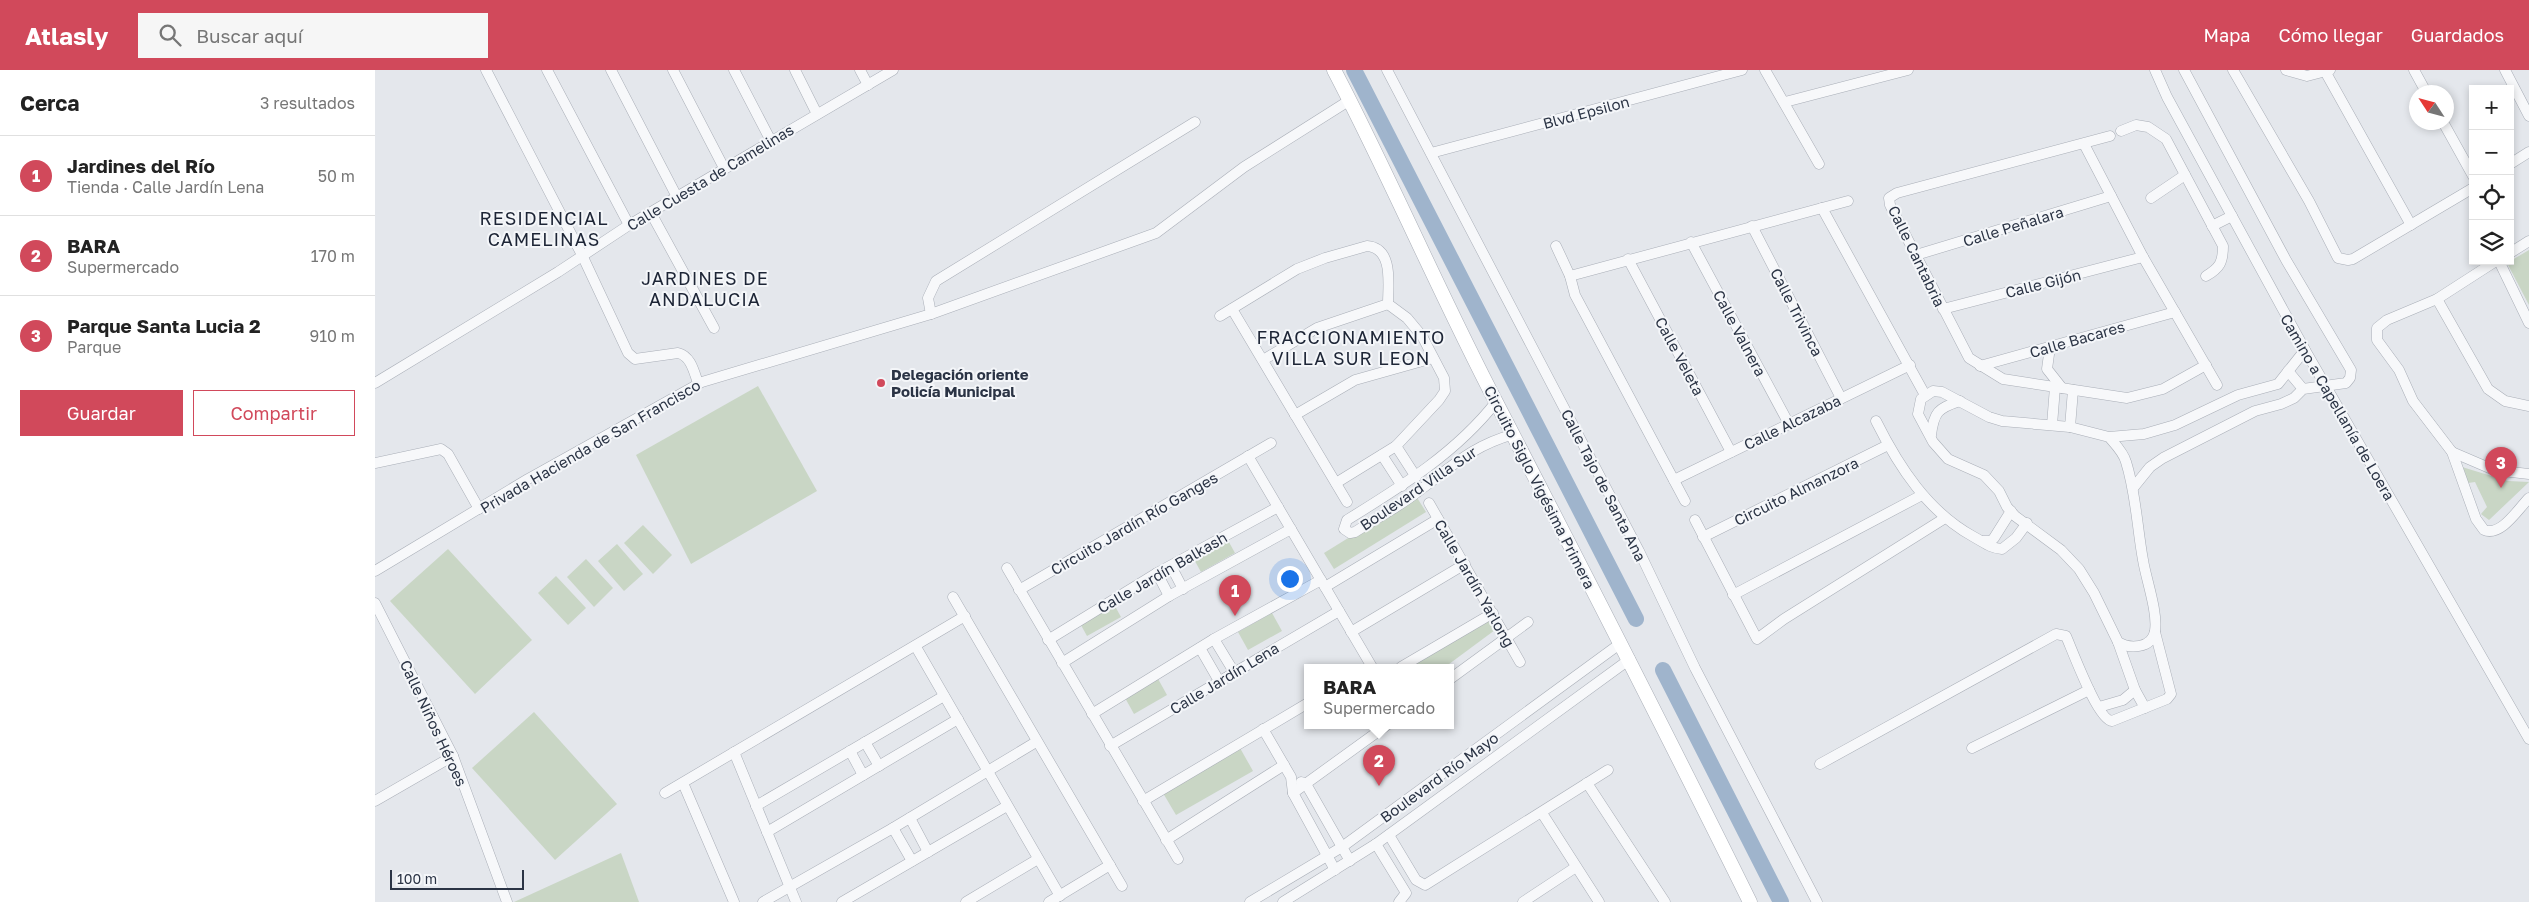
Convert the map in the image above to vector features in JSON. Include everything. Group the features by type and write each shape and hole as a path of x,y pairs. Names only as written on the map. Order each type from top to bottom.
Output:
{"main road":[{"name":"Circuito Siglo Vigésima Primera","path":"1334,70 1387,174 1411,229 1496,402 1630,660 1750,902"}],"street":[{"path":"487,70 582,255 630,356 635,359 678,353 683,354 687,358 698,384"},
{"path":"547,70 629,225"},
{"path":"611,70 677,197"},
{"path":"673,70 724,168"},
{"path":"734,70 771,141"},
{"path":"795,70 817,114"},
{"path":"860,70 868,85"},
{"name":"Calle Cuesta de Camelinas","path":"375,383 559,272 629,225 893,70"},
{"name":"Calle Tajo de Santa Ana","path":"1387,70 1639,551 1695,668 1817,902"},
{"name":"Blvd Epsilon","path":"1431,154 1742,70"},
{"path":"1765,70 1819,164"},
{"path":"1785,102 1907,70"},
{"name":"Camino a Capellanía de Loera","path":"2155,70 2167,97 2305,350 2527,733"},
{"path":"2133,488 2150,467 2163,458 2255,411 2288,401 2303,389 2346,383 2350,378 2351,370 2286,260 2184,70"},
{"path":"2233,70 2309,201 2338,258 2353,259 2469,190"},
{"path":"2286,70 2307,76 2328,71 2411,225"},
{"path":"2413,70 2422,85"},
{"path":"2505,70 2529,116"},
{"name":"Privada Hacienda de San Francisco","path":"375,571 479,509 698,384 764,362 931,314 1156,233 1244,168 1350,100"},
{"path":"931,314 928,298 936,281 1195,122"},
{"path":"2121,130 2136,126 2148,127 2165,139 2223,246 2223,259 2218,270 2206,276"},
{"path":"2447,130 2472,175"},
{"name":"Calle Cantabria","path":"2110,136 1892,195 1890,205 1969,358 2003,380 2136,398 2163,389 2206,365"},
{"path":"2084,144 2143,257 2217,385"},
{"path":"2514,161 2529,152"},
{"path":"2151,198 2185,176"},
{"name":"Calle Peñalara","path":"1916,256 2111,196"},
{"path":"1570,276 1848,200"},
{"path":"1821,208 1925,395"},
{"path":"651,213 714,328"},
{"path":"2212,226 2231,216"},
{"name":"Calle Trivinca","path":"1752,226 1841,398"},
{"name":"Calle Valnera","path":"1691,242 1789,424"},
{"path":"2514,250 2529,242"},
{"path":"1557,246 1570,276 1575,295 1685,501"},
{"path":"1220,316 1311,262 1358,248 1372,247 1381,253 1387,264 1389,304 1416,327 1444,378 1445,391 1439,400 1395,446 1335,483"},
{"name":"Calle Gijón","path":"1943,309 2143,257"},
{"name":"Calle Veleta","path":"1628,259 1731,452"},
{"path":"2491,265 2437,299 2387,320 2379,325 2375,334 2379,344 2399,370 2413,400 2452,452 2476,518 2484,530 2494,532 2501,528 2529,498"},
{"path":"2499,265 2529,323"},
{"path":"2437,299 2489,389 2505,401 2529,406"},
{"path":"1263,360 1317,328 1389,304"},
{"path":"1231,309 1347,502"},
{"name":"Calle Bacares","path":"1980,366 2175,312"},
{"path":"2050,347 2047,369 2063,388 2070,427"},
{"path":"2145,708 2135,690 2118,642 2094,593 2079,569 2061,550 2011,511 1999,491 1984,475 1948,459 1918,414 1918,408 1925,395 1933,391 1942,392 2002,421 2070,427 2109,437 2145,434 2175,425 2238,395 2278,384 2305,350"},
{"path":"1295,415 1355,380 1433,358"},
{"name":"Calle Alcazaba","path":"1674,480 1910,365"},
{"path":"2288,371 2303,389"},
{"path":"2052,425 2063,388"},
{"path":"1931,435 1933,419 1938,412 1944,406 1960,401"},
{"name":"Boulevard Villa Sur","path":"1496,402 1462,440 1416,477 1347,520 1344,528 1350,533 1362,527 1415,494 1471,450 1513,434"},
{"path":"1876,421 1888,445 1922,495 1954,527 1982,541 1990,548 2002,549 2016,538 2027,523"},
{"path":"1820,764 2056,634 2066,636 2089,690 2105,718 2113,721 2167,699 2171,694 2155,632 2133,488 2126,459 2109,437"},
{"path":"1462,440 1471,450"},
{"name":"Circuito Jardín Río Ganges","path":"1019,590 1271,443"},
{"name":"Circuito Almanzora","path":"1703,538 1888,445"},
{"path":"1395,446 1416,477"},
{"path":"375,464 441,449 449,454 479,509"},
{"path":"2452,452 2494,470 2529,474"},
{"path":"1382,455 1402,486"},
{"path":"1248,456 1369,664"},
{"path":"1733,595 1922,495"},
{"name":"Calle Jardín Yarlong","path":"1429,503 1520,662"},
{"name":"Calle Jardín Balkash","path":"1048,640 1157,573 1278,507"},
{"path":"1982,541 1985,543 1995,538 2011,511"},
{"path":"1695,520 1757,639 1784,619 1945,518"},
{"path":"1092,714 1214,639 1323,584 1438,519"},
{"name":"Calle Jardín Balkash","path":"1062,663 1169,596 1291,529"},
{"path":"1351,632 1465,564"},
{"path":"1171,566 1183,589"},
{"path":"1007,568 1178,859"},
{"path":"1157,573 1169,596"},
{"path":"953,597 1036,742 1122,886"},
{"name":"Calle Niños Héroes","path":"375,603 453,756 507,902"},
{"name":"Calle Jardín Lena","path":"1110,746 1339,611"},
{"path":"1406,664 1493,613"},
{"path":"665,793 916,647 965,616"},
{"path":"1454,676 1528,622"},
{"path":"2118,642 2125,647 2133,648 2145,645 2155,632"},
{"path":"1214,639 1234,672"},
{"name":"Boulevard Río Mayo","path":"1250,902 1342,847 1621,643"},
{"path":"916,647 1060,896"},
{"path":"1200,648 1219,681"},
{"name":"Boulevard Río Mayo","path":"1283,902 1389,835 1587,689 1630,660"},
{"path":"1973,748 2089,690"},
{"path":"2099,707 2123,700 2135,690"},
{"path":"756,806 944,696"},
{"path":"1143,801 1304,705"},
{"path":"767,832 958,719"},
{"path":"1263,728 1291,777 1293,793 1335,870"},
{"path":"1293,793 1382,729"},
{"path":"865,742 879,766"},
{"path":"763,902 893,828 1036,742"},
{"path":"850,751 863,775"},
{"path":"734,752 796,902"},
{"path":"375,801 453,756"},
{"path":"1166,840 1284,765"},
{"path":"1389,835 1416,880 1425,885 1608,770"},
{"path":"1291,777 1306,784 1350,861"},
{"path":"683,783 734,902"},
{"path":"1587,783 1665,902"},
{"path":"842,902 1007,806"},
{"path":"1542,813 1596,901"},
{"path":"910,818 928,852"},
{"path":"893,828 912,861"},
{"path":"1376,844 1406,893 1399,902"},
{"path":"966,902 1038,859"},
{"path":"1049,902 1110,865"},
{"path":"1523,902 1576,867"}],"green space":[{"path":"2529,250 2529,305 2508,265 2514,265 2514,259"},
{"path":"758,386 817,491 691,564 636,455"},
{"path":"2462,467 2508,481 2529,482 2489,520 2481,514 2487,507 2475,482 2468,483"},
{"path":"1416,496 1426,512 1334,569 1324,553"},
{"path":"643,525 672,555 653,574 624,543"},
{"path":"1225,535 1235,553 1201,572 1191,554"},
{"path":"617,544 643,574 624,591 598,561"},
{"path":"448,549 532,640 475,694 390,601"},
{"path":"586,559 613,588 594,607 567,577"},
{"path":"556,576 586,608 568,625 538,593"},
{"path":"1111,599 1121,617 1087,636 1077,618"},
{"path":"1272,613 1282,631 1248,650 1238,632"},
{"path":"1489,620 1495,630 1449,664 1416,664"},
{"path":"1157,677 1167,695 1134,714 1124,696"},
{"path":"534,712 617,804 555,860 472,768"},
{"path":"1240,748 1253,771 1176,815 1163,793"},
{"path":"621,853 639,902 514,902"}],"waterway":[{"path":"1354,70 1636,619"},
{"path":"1663,670 1781,902"}],"place":[{"name":"Delegación oriente Policía Municipal","path":"881,383"},
{"name":"Parque Santa Lucia 2","path":"2501,488"},
{"name":"Jardines del Río","path":"1235,616"},
{"name":"BARA","path":"1379,786"}],"district":[{"name":"RESIDENCIAL CAMELINAS","path":"544,228"},
{"name":"JARDINES DE ANDALUCIA","path":"705,288"},
{"name":"FRACCIONAMIENTO VILLA SUR LEON","path":"1351,347"}]}
